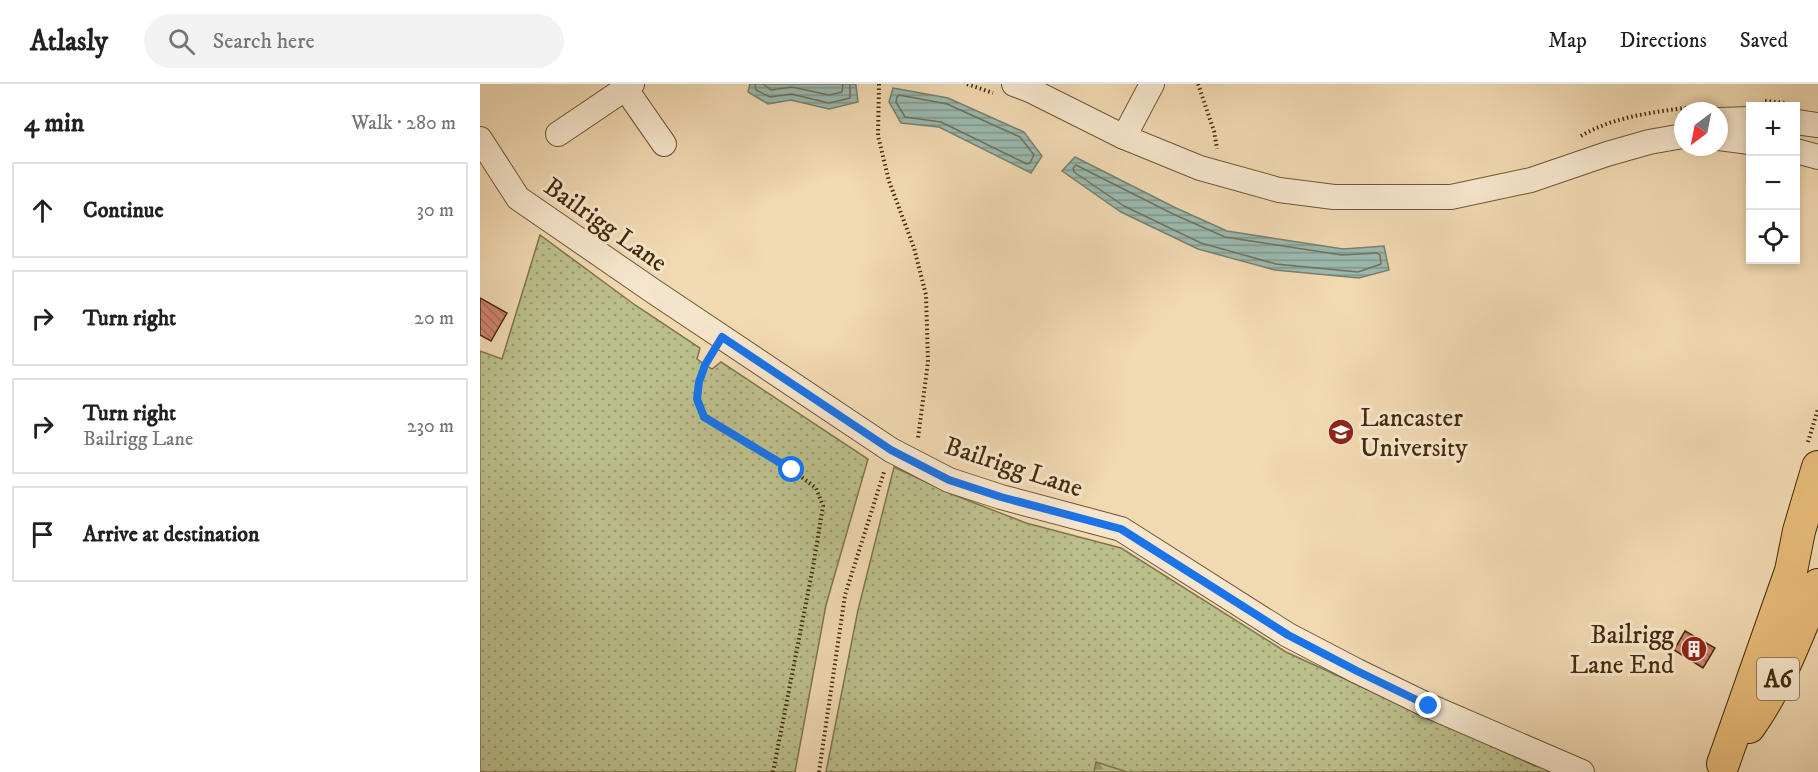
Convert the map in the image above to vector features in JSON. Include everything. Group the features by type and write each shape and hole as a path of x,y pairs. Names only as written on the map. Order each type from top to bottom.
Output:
{"main road":[{"name":"A6","path":"1721,768 1804,575 1799,531 1818,467"},
{"name":"A6","path":"1721,768 1765,705 1818,585"}],"street":[{"path":"1014,84 1124,137 1200,168 1247,183 1288,192 1334,198 1451,197 1531,180 1628,148 1674,138"},
{"path":"1124,137 1152,84"},
{"path":"558,134 628,86 664,144"},
{"path":"1728,112 1746,110"},
{"path":"1800,115 1818,125"},
{"name":"Bailrigg Lane","path":"480,139 518,198 902,456 949,480 1001,497 1121,529 1298,640 1429,706 1582,772"},
{"path":"1728,139 1746,141"},
{"path":"1800,152 1818,158"}],"path":[{"path":"819,772 844,595 902,456 917,450 928,362 926,295 914,248 889,181 878,136 879,84"},
{"path":"1198,84 1214,131 1218,155"},
{"path":"1579,138 1596,127 1624,119 1662,111 1674,111"},
{"path":"722,337 705,365 699,382 697,399 704,417 792,470 816,488 823,506 773,772"}],"green space":[{"path":"540,235 635,305 700,348 697,359 712,369 721,362 868,459 826,605 795,772 480,772 480,351 502,359"},
{"path":"894,467 954,495 1026,523 1121,548 1286,652 1535,766 1553,770 1553,772 826,772 858,610"},
{"path":"1096,762 1127,772 1094,772"}],"water":[{"path":"750,84 853,84 856,85 858,102 829,109 791,100 768,104 748,92"},
{"path":"893,88 948,98 1024,132 1042,156 1031,173 939,127 901,123 889,102"},
{"path":"1075,157 1227,231 1343,249 1384,246 1389,270 1359,278 1275,270 1198,249 1121,212 1062,171"}],"building":[{"path":"480,298 507,313 491,341 480,335"},
{"name":"Bailrigg Lane End","path":"1685,631 1715,648 1703,668 1674,650"}],"place":[{"name":"Lancaster University","path":"1341,432"},
{"name":"Bailrigg Lane End","path":"1694,649"}],"route":[{"path":"792,470 704,417 697,399 699,382 705,365 722,337 891,450 949,480 1001,497 1121,529 1288,635 1429,706"}]}
